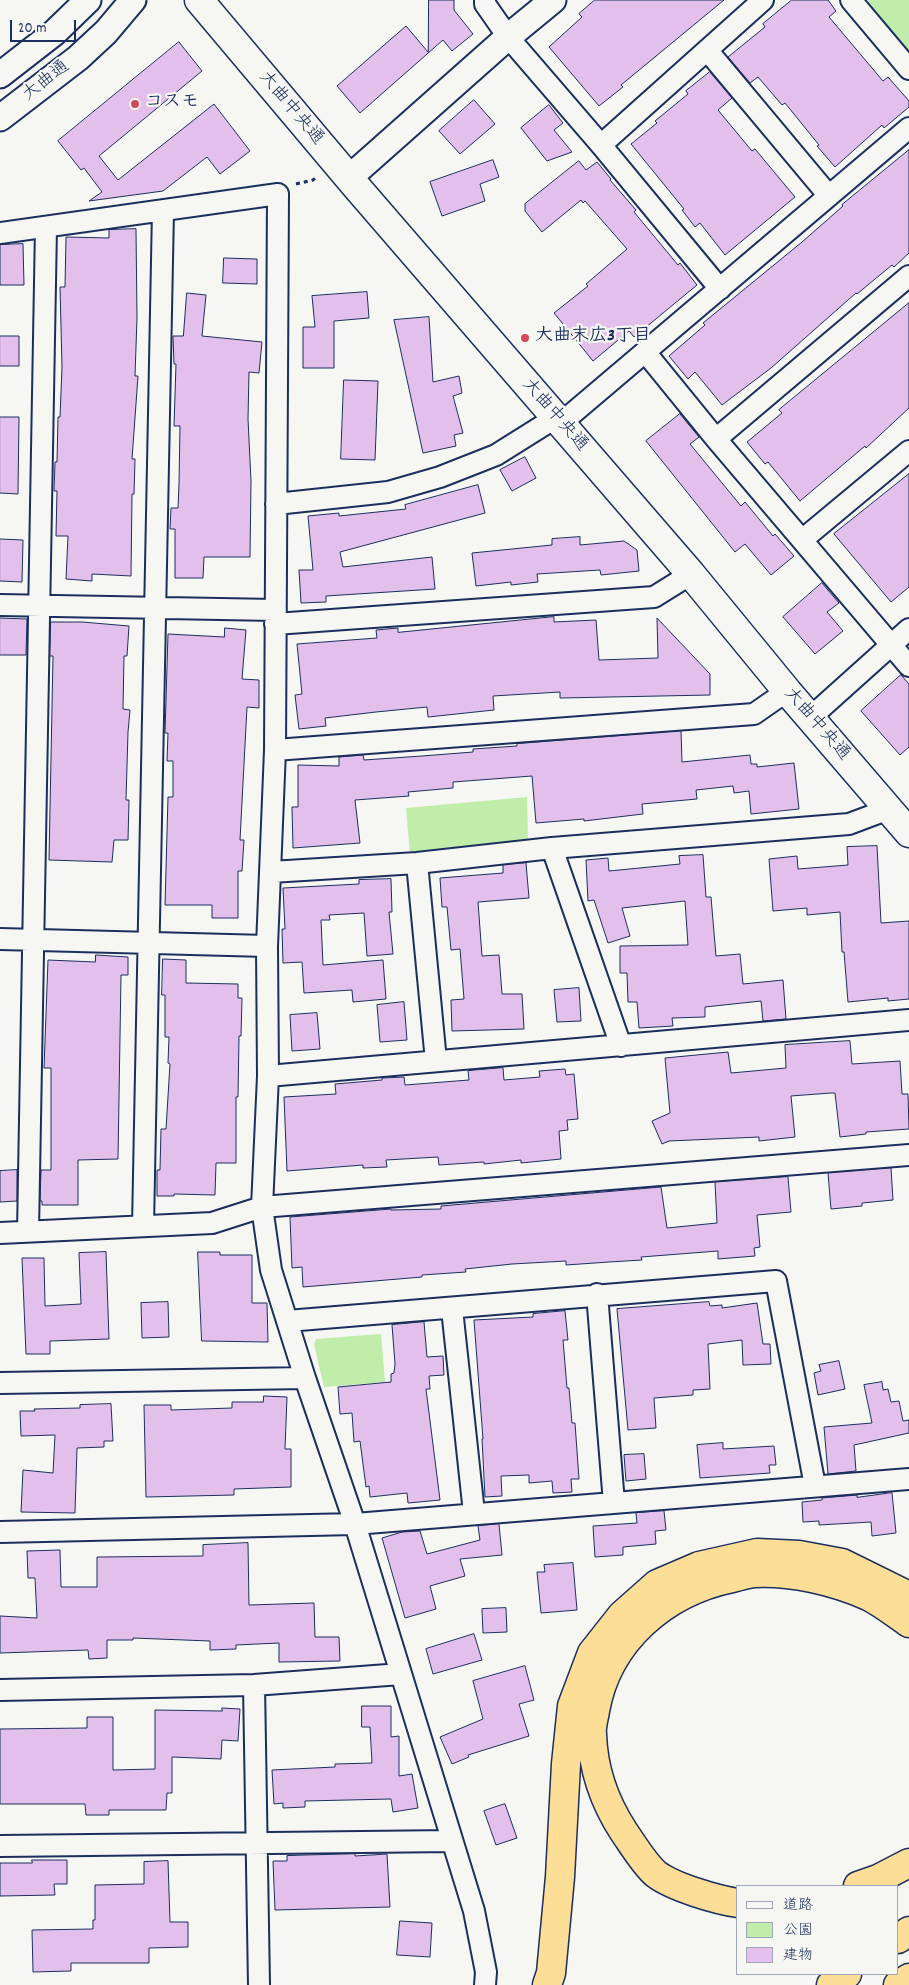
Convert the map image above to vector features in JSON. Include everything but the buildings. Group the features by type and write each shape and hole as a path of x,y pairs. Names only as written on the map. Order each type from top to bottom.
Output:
{"highway":[{"path":"548,1985 551,1974 560,1877 566,1764 572,1706 592,1653 622,1615 656,1584 699,1566 757,1553 800,1555 842,1563 909,1596"},
{"path":"736,1902 690,1891 656,1874 635,1849 612,1813 597,1775 592,1732 598,1690 617,1652 645,1620 676,1597 708,1583 753,1573 792,1575 833,1584 868,1597 909,1623"},
{"path":"861,1885 878,1879 909,1863"},
{"path":"831,1985 846,1975"},
{"path":"898,1985 909,1978"}],"main road":[{"name":"大曲中央通","path":"199,0 341,169 691,574 909,833"}],"street":[{"name":"大曲通","path":"0,75 54,33 88,0"},
{"name":"大曲通","path":"0,118 78,58 106,32 134,0"},
{"path":"486,0 485,4 508,37 601,145 720,289"},
{"path":"341,169 553,0"},
{"path":"601,145 763,0"},
{"path":"851,0 909,69"},
{"path":"707,50 829,196"},
{"path":"276,504 388,492 440,477 496,456 558,421 646,353 909,128"},
{"path":"0,233 278,194 275,750 268,946 268,1076 262,1207 271,1270 305,1378 355,1524 474,1911 486,1972 486,1985"},
{"path":"143,1226 163,210"},
{"path":"28,1231 46,227"},
{"path":"716,439 909,276"},
{"path":"646,353 716,439 909,666"},
{"path":"802,540 909,451"},
{"path":"0,605 155,608 275,617 654,597 691,574"},
{"path":"811,717 909,629"},
{"path":"275,750 754,714 787,690"},
{"path":"271,872 416,863 552,848 850,824 889,809"},
{"path":"552,848 621,1046"},
{"path":"416,863 436,1061"},
{"path":"0,939 268,946"},
{"path":"268,1076 909,1020"},
{"path":"0,1233 212,1223 262,1207 909,1155"},
{"path":"287,1321 452,1309 597,1294 776,1281 815,1486"},
{"path":"597,1294 614,1503"},
{"path":"452,1309 474,1514"},
{"path":"0,1383 305,1378"},
{"path":"0,1532 355,1524 909,1479"},
{"path":"0,1690 254,1685 401,1674"},
{"path":"254,1685 259,1985"},
{"path":"0,1846 452,1841"}],"path":[{"path":"278,194 292,184 313,180 341,169"}],"green space":[{"path":"869,0 909,0 909,64 861,7"},
{"path":"527,797 528,844 410,854 406,808"},
{"path":"381,1334 385,1382 324,1387 314,1344 316,1339"}],"place":[{"name":"コスモ","path":"135,104"},
{"name":"大曲末広3丁目","path":"525,338"}]}
